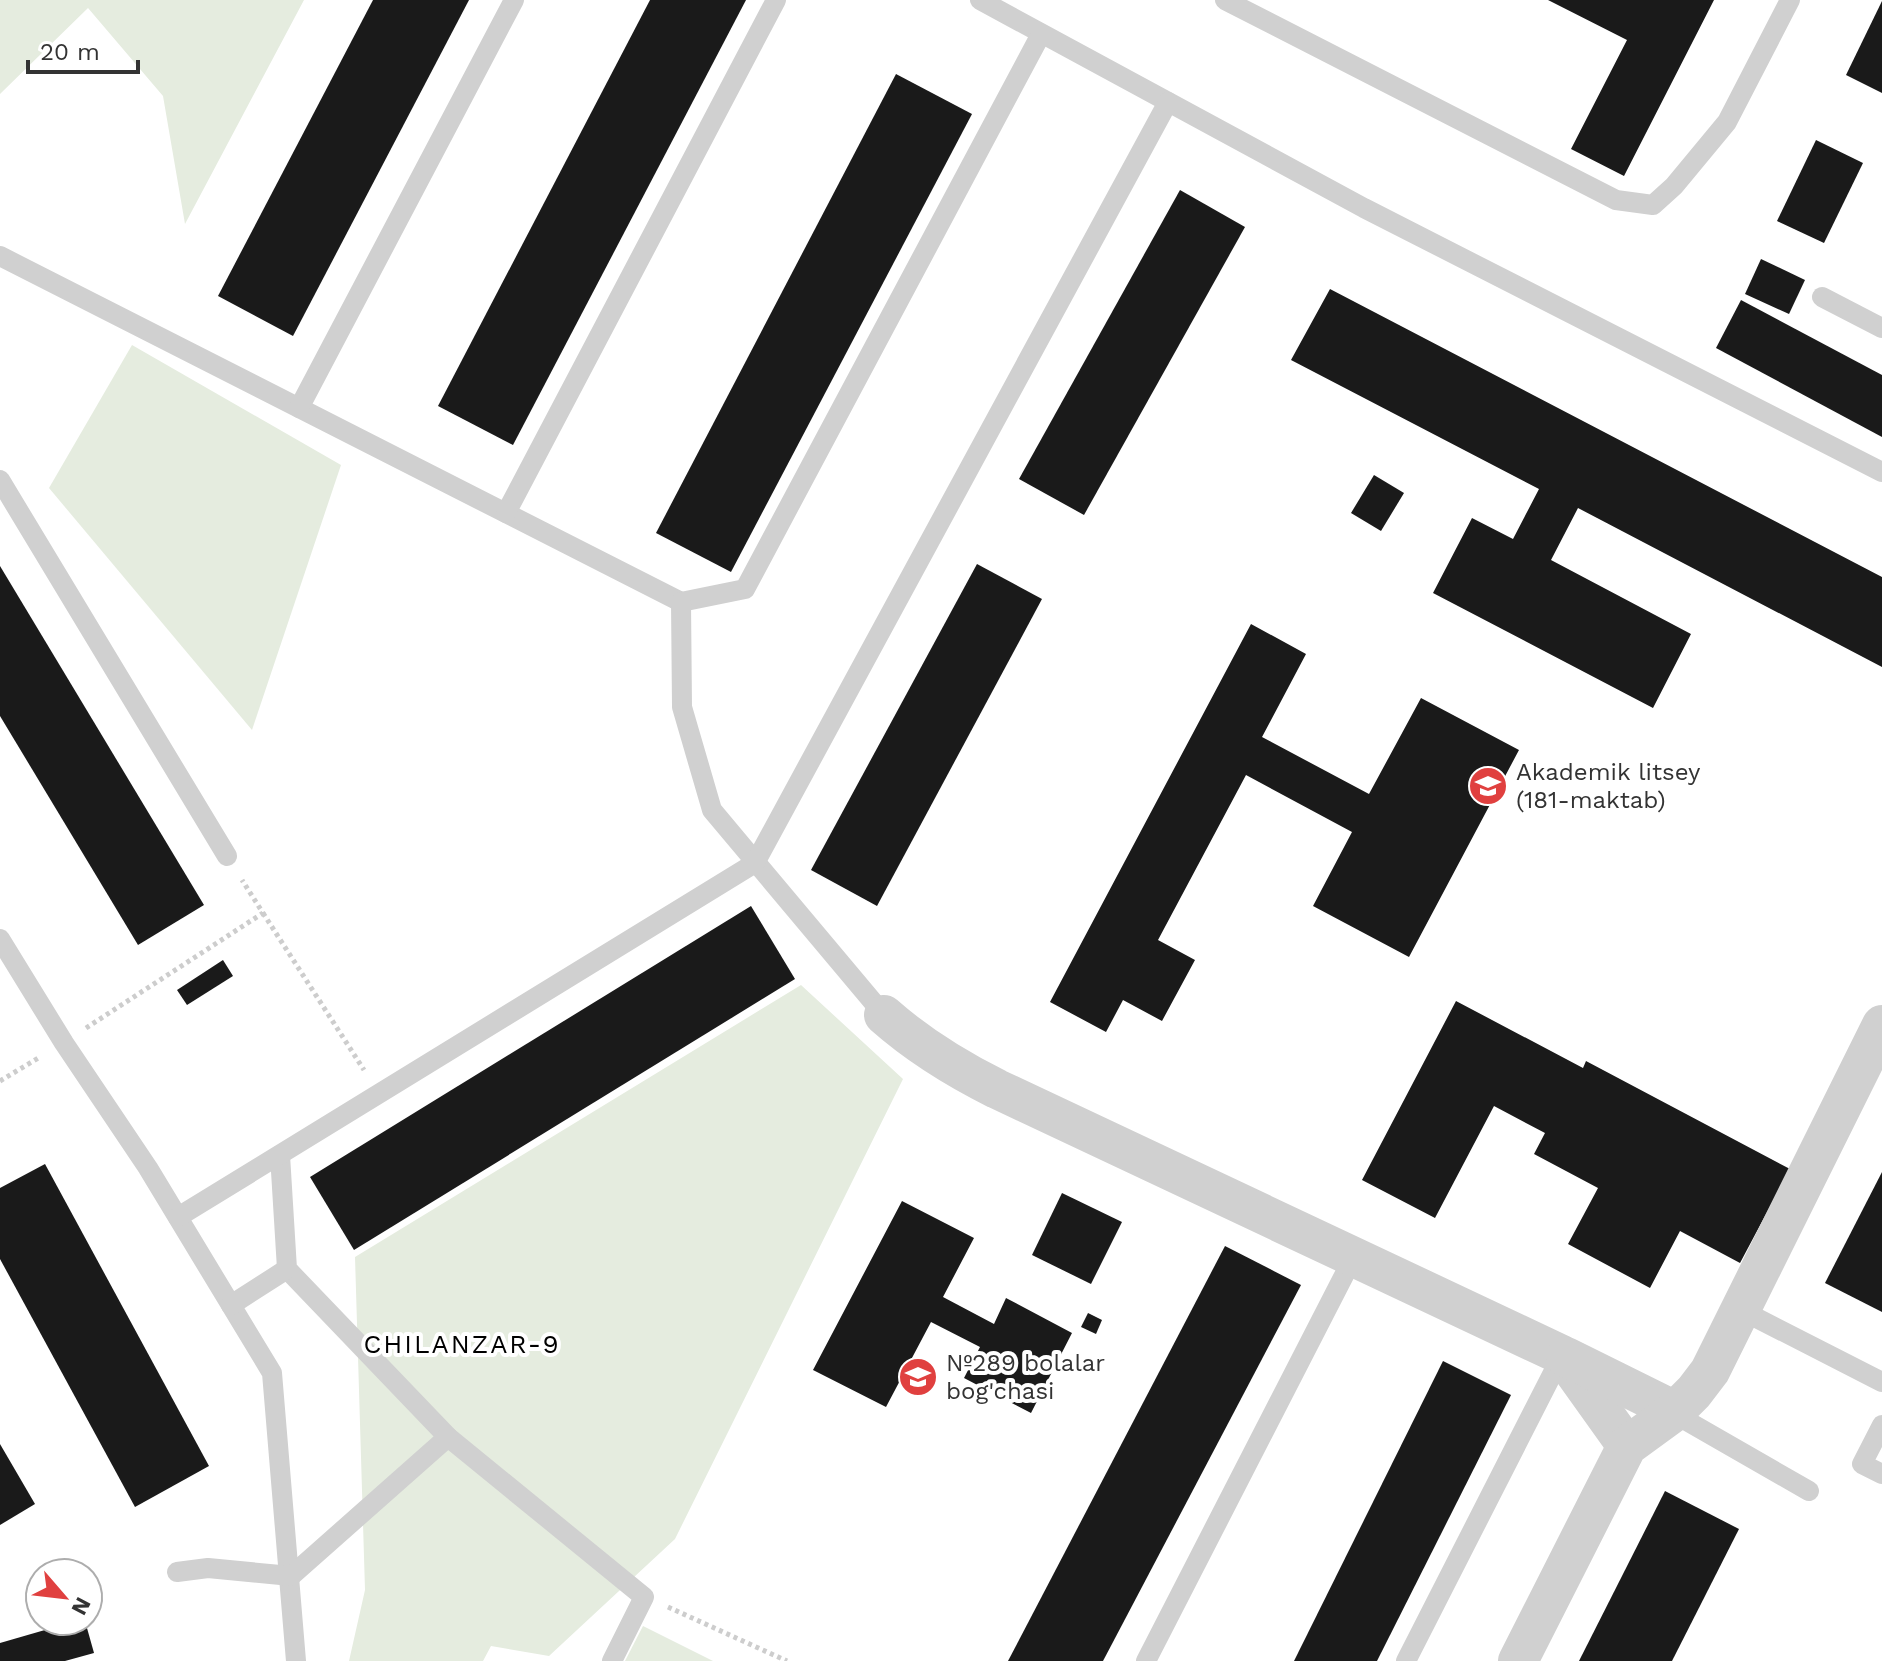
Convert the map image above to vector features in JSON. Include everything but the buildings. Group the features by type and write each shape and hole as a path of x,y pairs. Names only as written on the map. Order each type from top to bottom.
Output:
{"street":[{"path":"884,1015 945,1062 1562,1355 1681,1416"},
{"path":"1518,1661 1629,1445 1681,1416 1710,1371 1882,1025"},
{"path":"1562,1355 1629,1445"}],"lane":[{"path":"299,408 514,0"},
{"path":"506,513 776,0"},
{"path":"980,0 1364,208 1882,472"},
{"path":"1225,0 1616,200 1653,205 1674,186 1727,122 1790,0"},
{"path":"0,256 681,602 745,589 1041,34"},
{"path":"178,1217 755,863 1168,102"},
{"path":"1822,297 1882,328"},
{"path":"0,480 227,856"},
{"path":"681,602 682,707 712,810 884,1015"},
{"path":"0,939 178,1217 272,1373 296,1661"},
{"path":"280,1155 287,1269 448,1437 644,1597 612,1661"},
{"path":"1146,1661 1354,1256"},
{"path":"231,1305 287,1269"},
{"path":"1741,1310 1882,1382"},
{"path":"1406,1661 1562,1355"},
{"path":"1681,1416 1809,1491"},
{"path":"1882,1425 1862,1464 1882,1474"},
{"path":"177,1572 208,1568 291,1576 448,1437"}],"path":[{"path":"227,856 380,1093"},
{"path":"0,1081 64,1043 263,913"},
{"path":"644,1597 787,1661"}],"shaded area":[{"path":"0,0 304,0 185,224 163,96 88,8 0,94"},
{"path":"132,345 341,465 252,730 49,488"},
{"path":"801,985 903,1079 675,1539 549,1656 491,1646 483,1661 349,1661 365,1590 355,1257"},
{"path":"643,1626 713,1661 625,1661"}],"place":[{"name":"Akademik litsey (181-maktab)","path":"1488,786"},
{"name":"№289 bolalar bog'chasi","path":"918,1377"}],"district":[{"name":"CHILANZAR-9","path":"462,1344"}]}
